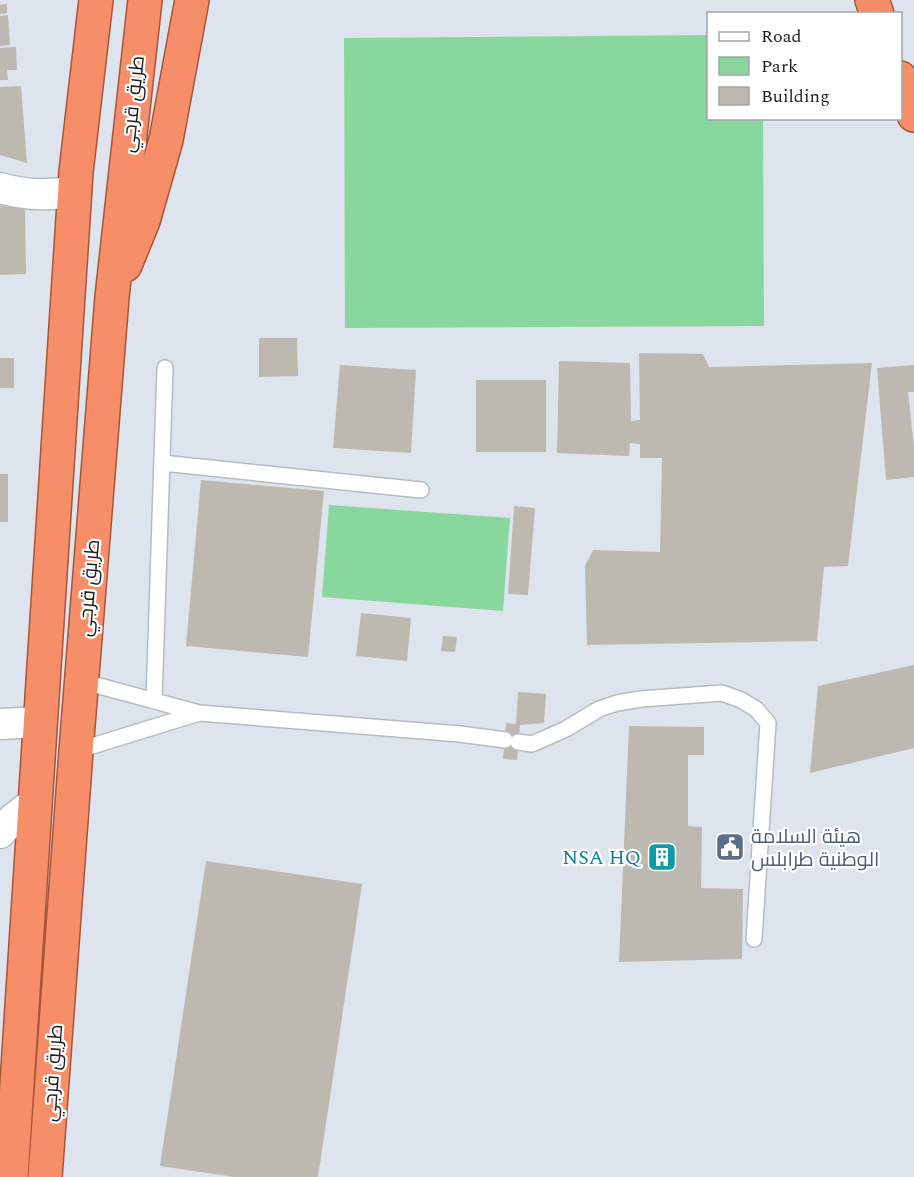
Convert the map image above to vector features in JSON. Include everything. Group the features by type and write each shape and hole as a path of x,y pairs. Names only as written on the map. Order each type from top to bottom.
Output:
{"highway":[{"name":"طريق قرجي","path":"45,1177 112,297 145,0"},
{"path":"112,297 143,221 163,150 192,0"},
{"name":"طريق قرجي","path":"11,1177 75,192 94,6"},
{"path":"902,83 914,115"}],"street":[{"path":"0,188 22,194 75,192"},
{"path":"0,724 40,722"},
{"path":"0,833 14,818 36,801"}],"lane":[{"path":"154,701 165,368"},
{"path":"162,463 421,490"},
{"path":"81,681 199,713 460,734 532,744 566,729 599,709 617,703 722,693 741,700 756,709 768,723 754,939"},
{"path":"76,751 199,713"}],"green space":[{"path":"707,35 707,120 763,120 764,326 345,328 344,38"},
{"path":"329,505 510,518 503,611 322,597"}],"building":[{"path":"7,4 7,13 0,14 0,5"},
{"path":"8,15 10,45 0,46 0,16"},
{"path":"16,47 17,70 7,70 8,80 0,80 0,48"},
{"path":"21,86 27,163 0,155 0,87"},
{"path":"25,205 26,274 0,275 0,206"},
{"path":"259,338 297,338 298,376 259,377"},
{"path":"639,353 703,354 709,367 872,363 848,566 824,567 817,641 587,645 585,566 593,550 660,552 662,458 640,458 640,444 630,443 629,456 557,453 559,361 630,363 631,421 640,420"},
{"path":"0,358 14,358 14,388 0,388"},
{"path":"340,365 416,370 411,453 333,448"},
{"path":"914,365 914,392 908,392 914,447 914,477 886,480 877,368"},
{"path":"476,380 546,380 546,452 476,452"},
{"path":"0,474 8,474 8,522 0,522"},
{"path":"201,480 324,491 308,657 186,646"},
{"path":"514,506 535,508 528,595 508,594"},
{"path":"361,613 411,618 407,661 356,656"},
{"path":"443,636 457,637 455,652 441,651"},
{"path":"914,665 914,748 810,773 818,686"},
{"path":"518,692 546,694 544,723 520,725 517,760 503,759 506,723 516,724"},
{"name":"NSA HQ","path":"629,726 704,727 704,755 688,755 688,826 702,827 701,888 743,889 742,959 619,962"},
{"path":"206,861 362,884 318,1177 234,1177 160,1166"}],"place":[{"name":"هيئة السلامة الوطنية طرابلس","path":"730,847"},
{"name":"NSA HQ","path":"662,857"}]}
